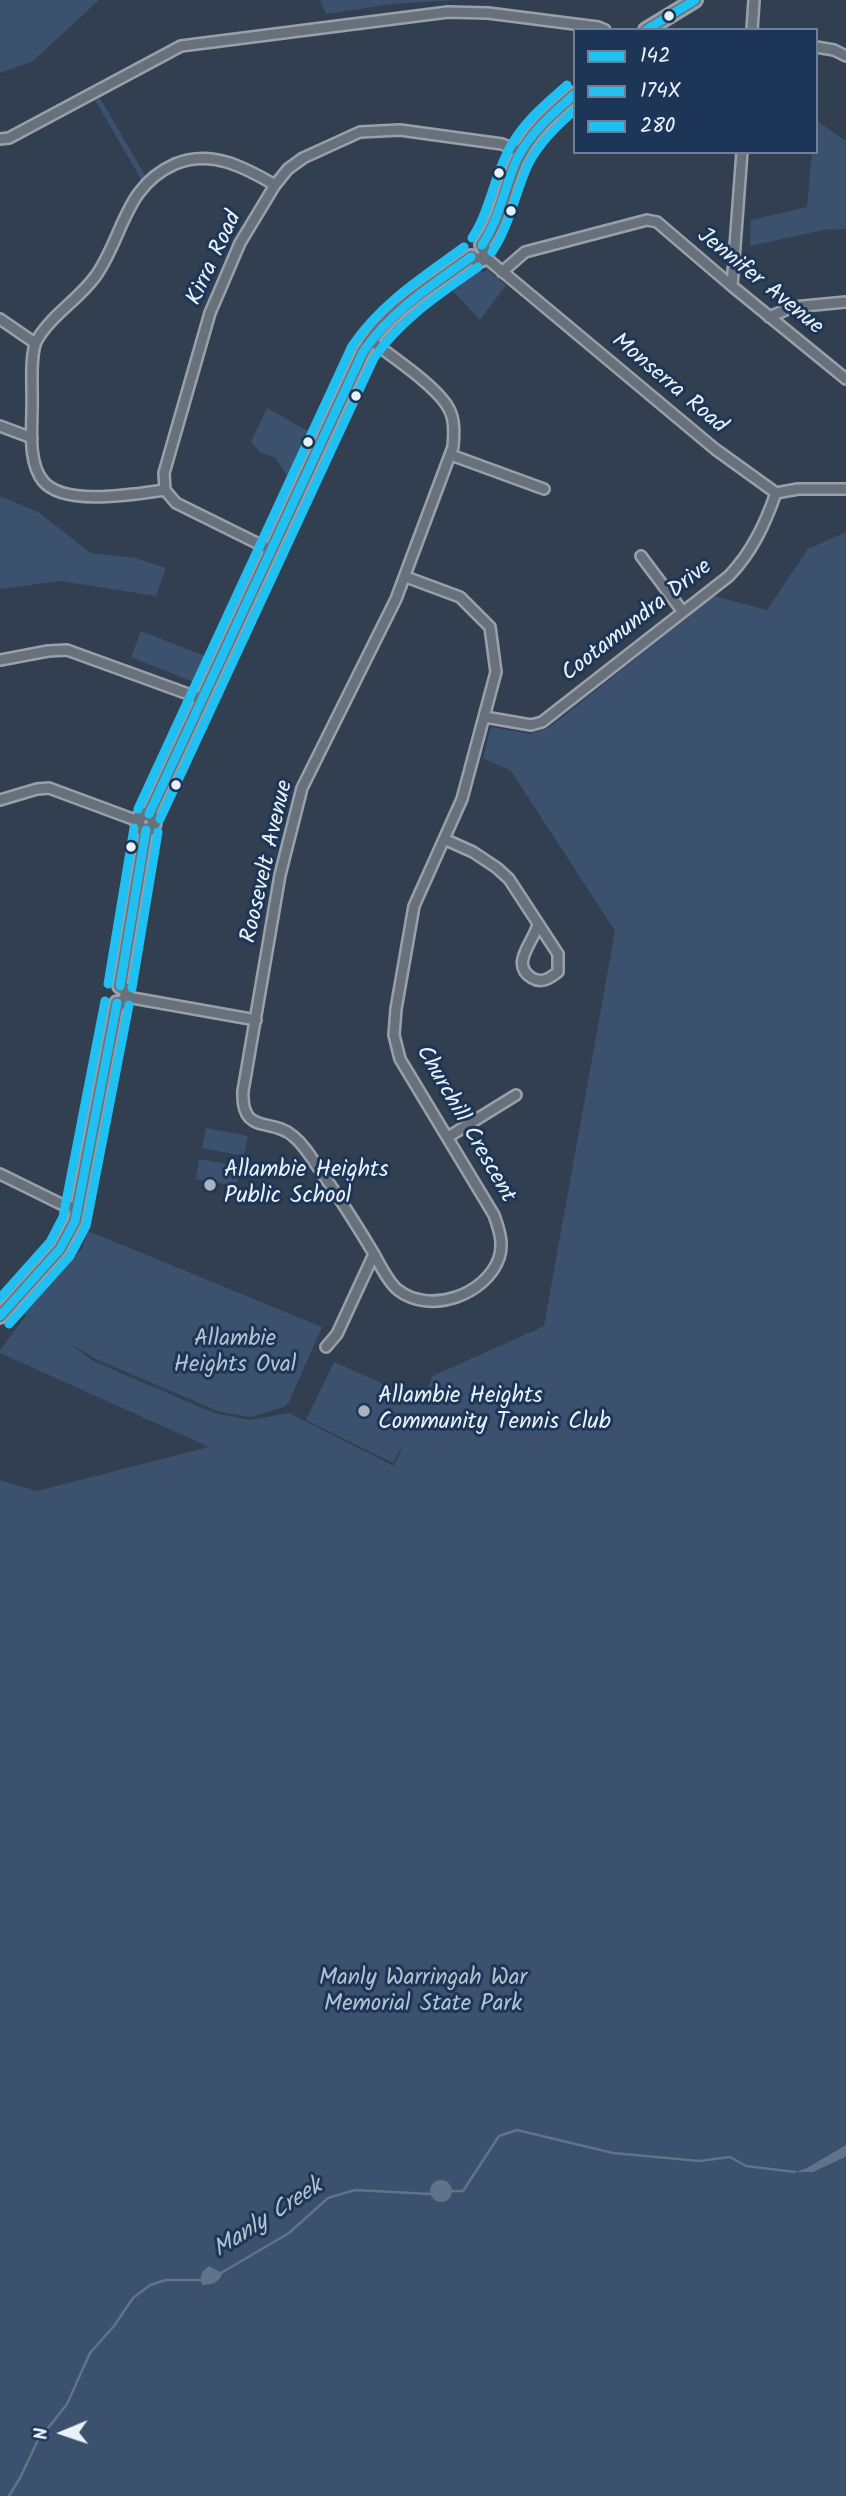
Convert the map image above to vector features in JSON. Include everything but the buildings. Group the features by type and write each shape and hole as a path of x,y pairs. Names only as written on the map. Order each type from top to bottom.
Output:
{"main road":[{"path":"649,28 688,2"},
{"path":"0,1316 63,1245 75,1222 121,995 144,822 354,369 370,340 395,313 471,257 478,261 497,219 521,152 540,126 573,96"}],"street":[{"path":"752,28 754,0"},
{"path":"0,139 9,138 181,46 448,12 499,15 591,28"},
{"path":"818,47 834,50 846,56"},
{"name":"Kirra Road","path":"165,490 164,473 210,313 240,243 275,185 288,169 303,158 360,132 400,130 502,144 521,152"},
{"path":"732,286 742,154"},
{"path":"271,550 176,503 165,490 102,496 58,493 43,481 35,465 32,438 35,343 97,274 131,203 152,178 176,164 216,158 247,169 275,185"},
{"name":"Jennifer Avenue","path":"502,272 525,252 647,220 657,222 846,379"},
{"name":"Monserra Road","path":"483,251 502,272 715,449 776,493"},
{"path":"769,317 793,307 846,302"},
{"path":"0,319 35,343"},
{"name":"Roosevelt Avenue","path":"370,340 437,393 447,405 454,425 451,455 418,538 406,577 302,788 281,875 242,1107 250,1118 268,1127 282,1129 293,1135 304,1147 374,1254"},
{"path":"0,426 32,438"},
{"path":"451,455 544,489"},
{"path":"776,493 798,489 846,489"},
{"name":"Cootamundra Drive","path":"485,717 531,725 542,722 741,563 766,520 776,493"},
{"path":"641,556 683,612"},
{"name":"Churchill Crescent","path":"374,1254 395,1288 418,1299 452,1300 483,1282 500,1255 501,1235 494,1215 400,1059 394,1035 414,906 462,799 496,672 490,627 460,597 406,577"},
{"path":"0,660 67,650 202,699"},
{"path":"0,800 26,791 49,788 144,822"},
{"path":"444,839 473,852 497,868 509,879 538,923 558,954 559,962 558,972 547,980 537,981 530,977 521,960 536,934 538,923"},
{"path":"121,995 256,1020"},
{"path":"448,1137 516,1095"},
{"path":"0,1174 65,1206 79,1208"},
{"path":"326,1347 337,1334 374,1254"}],"green space":[{"path":"0,0 99,0 33,61 0,73"},
{"path":"320,0 456,0 392,4 326,14"},
{"path":"100,98 149,182 145,186 95,100"},
{"path":"818,121 846,141 846,229 823,230 750,246 751,220 807,207 812,154 818,154"},
{"path":"487,269 506,285 480,320 451,289 476,270 485,272"},
{"path":"267,408 310,432 288,479 276,458 260,452 251,442"},
{"path":"0,496 38,512 91,553 135,558 166,568 156,596 60,581 0,589"},
{"name":"Manly Warringah War Memorial State Park","path":"846,532 846,2496 0,2496 0,1480 37,1491 209,1447 0,1353 0,1350 26,1316 35,1321 21,1312 82,1249 88,1231 322,1327 289,1402 284,1407 251,1417 220,1412 96,1359 69,1343 93,1361 214,1413 251,1420 289,1413 394,1466 405,1440 393,1463 306,1420 334,1362 422,1401 433,1376 544,1326 615,931 511,771 483,758 491,727 530,734 550,727 714,596 767,610 808,549"},
{"path":"141,631 207,657 196,683 131,657"},
{"path":"206,1128 248,1136 244,1156 202,1148"},
{"path":"199,1159 240,1166 236,1186 196,1179"}],"shaded area":[{"path":"846,2145 846,2156 843,2158 813,2172 795,2172 807,2168"},
{"path":"441,2180 449,2183 452,2191 449,2199 441,2202 433,2199 430,2191 433,2183"},
{"path":"209,2266 222,2273 221,2277 215,2283 202,2285 202,2274"}],"waterway":[{"name":"Manly Creek","path":"450,2191 463,2191 499,2136 517,2130 613,2153 699,2161 730,2157 746,2166 795,2172"},
{"name":"Manly Creek","path":"221,2273 289,2233 328,2198 355,2190 430,2194"},
{"name":"Manly Creek","path":"9,2496 37,2442 67,2404 90,2353 114,2326 133,2298 150,2285 166,2280 201,2280"}],"transit line":[{"name":"142","path":"649,28 695,0"},
{"name":"280","path":"472,238 483,218 512,143 533,116 567,85"},
{"name":"142","path":"482,245 522,150 543,124 573,96"},
{"name":"174X","path":"492,252 532,157 549,135 573,112"},
{"name":"280","path":"138,809 352,346 389,304 464,247"},
{"name":"142","path":"149,814 363,352 399,312 471,257"},
{"name":"174X","path":"160,819 374,358 409,319 478,267"},
{"name":"280","path":"108,984 134,828"},
{"name":"142","path":"120,986 146,830"},
{"name":"174X","path":"132,988 158,832"},
{"name":"280","path":"0,1298 50,1242 63,1217 105,1001"},
{"name":"142","path":"0,1316 60,1249 75,1221 117,1003"},
{"name":"174X","path":"9,1324 70,1256 86,1226 129,1005"}],"place":[{"name":"Allambie Heights Public School","path":"210,1185"},
{"name":"Allambie Heights Community Tennis Club","path":"364,1411"}],"park label":[{"name":"Allambie Heights Oval","path":"235,1354"}]}
